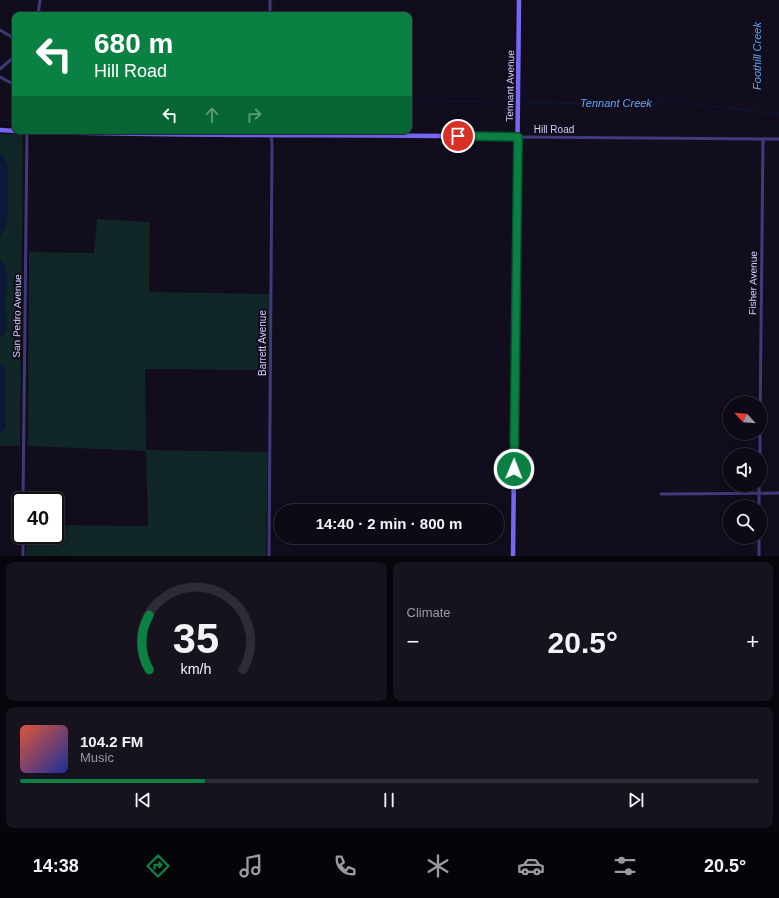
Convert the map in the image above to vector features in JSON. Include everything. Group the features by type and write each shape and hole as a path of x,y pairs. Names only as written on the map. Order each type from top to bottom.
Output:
{"street":[{"path":"38,12 40,0"},
{"path":"270,0 270,12"},
{"name":"Tennant Avenue","path":"514,556 520,0"},
{"path":"0,30 12,37"},
{"path":"0,69 12,59"},
{"path":"0,77 12,83"},
{"name":"Hill Road","path":"0,130 12,131"},
{"name":"San Pedro Avenue","path":"23,492 27,134"},
{"name":"Barrett Avenue","path":"269,556 271,134"},
{"name":"Hill Road","path":"334,134 779,139"},
{"name":"Fisher Avenue","path":"760,396 763,139"},
{"path":"759,492 759,500"},
{"path":"661,494 779,493"},
{"path":"23,544 23,556"},
{"path":"759,544 759,556"}],"green space":[{"path":"0,134 23,134 20,446 0,446"},
{"path":"97,219 150,222 149,292 270,294 268,370 145,369 146,450 268,452 266,556 26,556 26,544 64,544 64,525 148,526 146,451 28,446 29,252 94,253"}],"water":[{"path":"0,153 7,163 8,216 5,228 0,236"},
{"path":"0,259 6,269 7,274 7,330 0,338"},
{"path":"0,363 6,374 6,427 0,432"}],"waterway":[{"path":"274,0 274,12"},
{"name":"Foothill Creek","path":"757,0 757,111"},
{"name":"Tennant Creek","path":"521,102 655,104 672,97 694,105 779,113"},
{"name":"Tennant Creek","path":"412,101 516,102"},
{"name":"Tennant Creek","path":"0,120 12,121"}],"route":[{"path":"458,136 518,137 514,469"}]}
